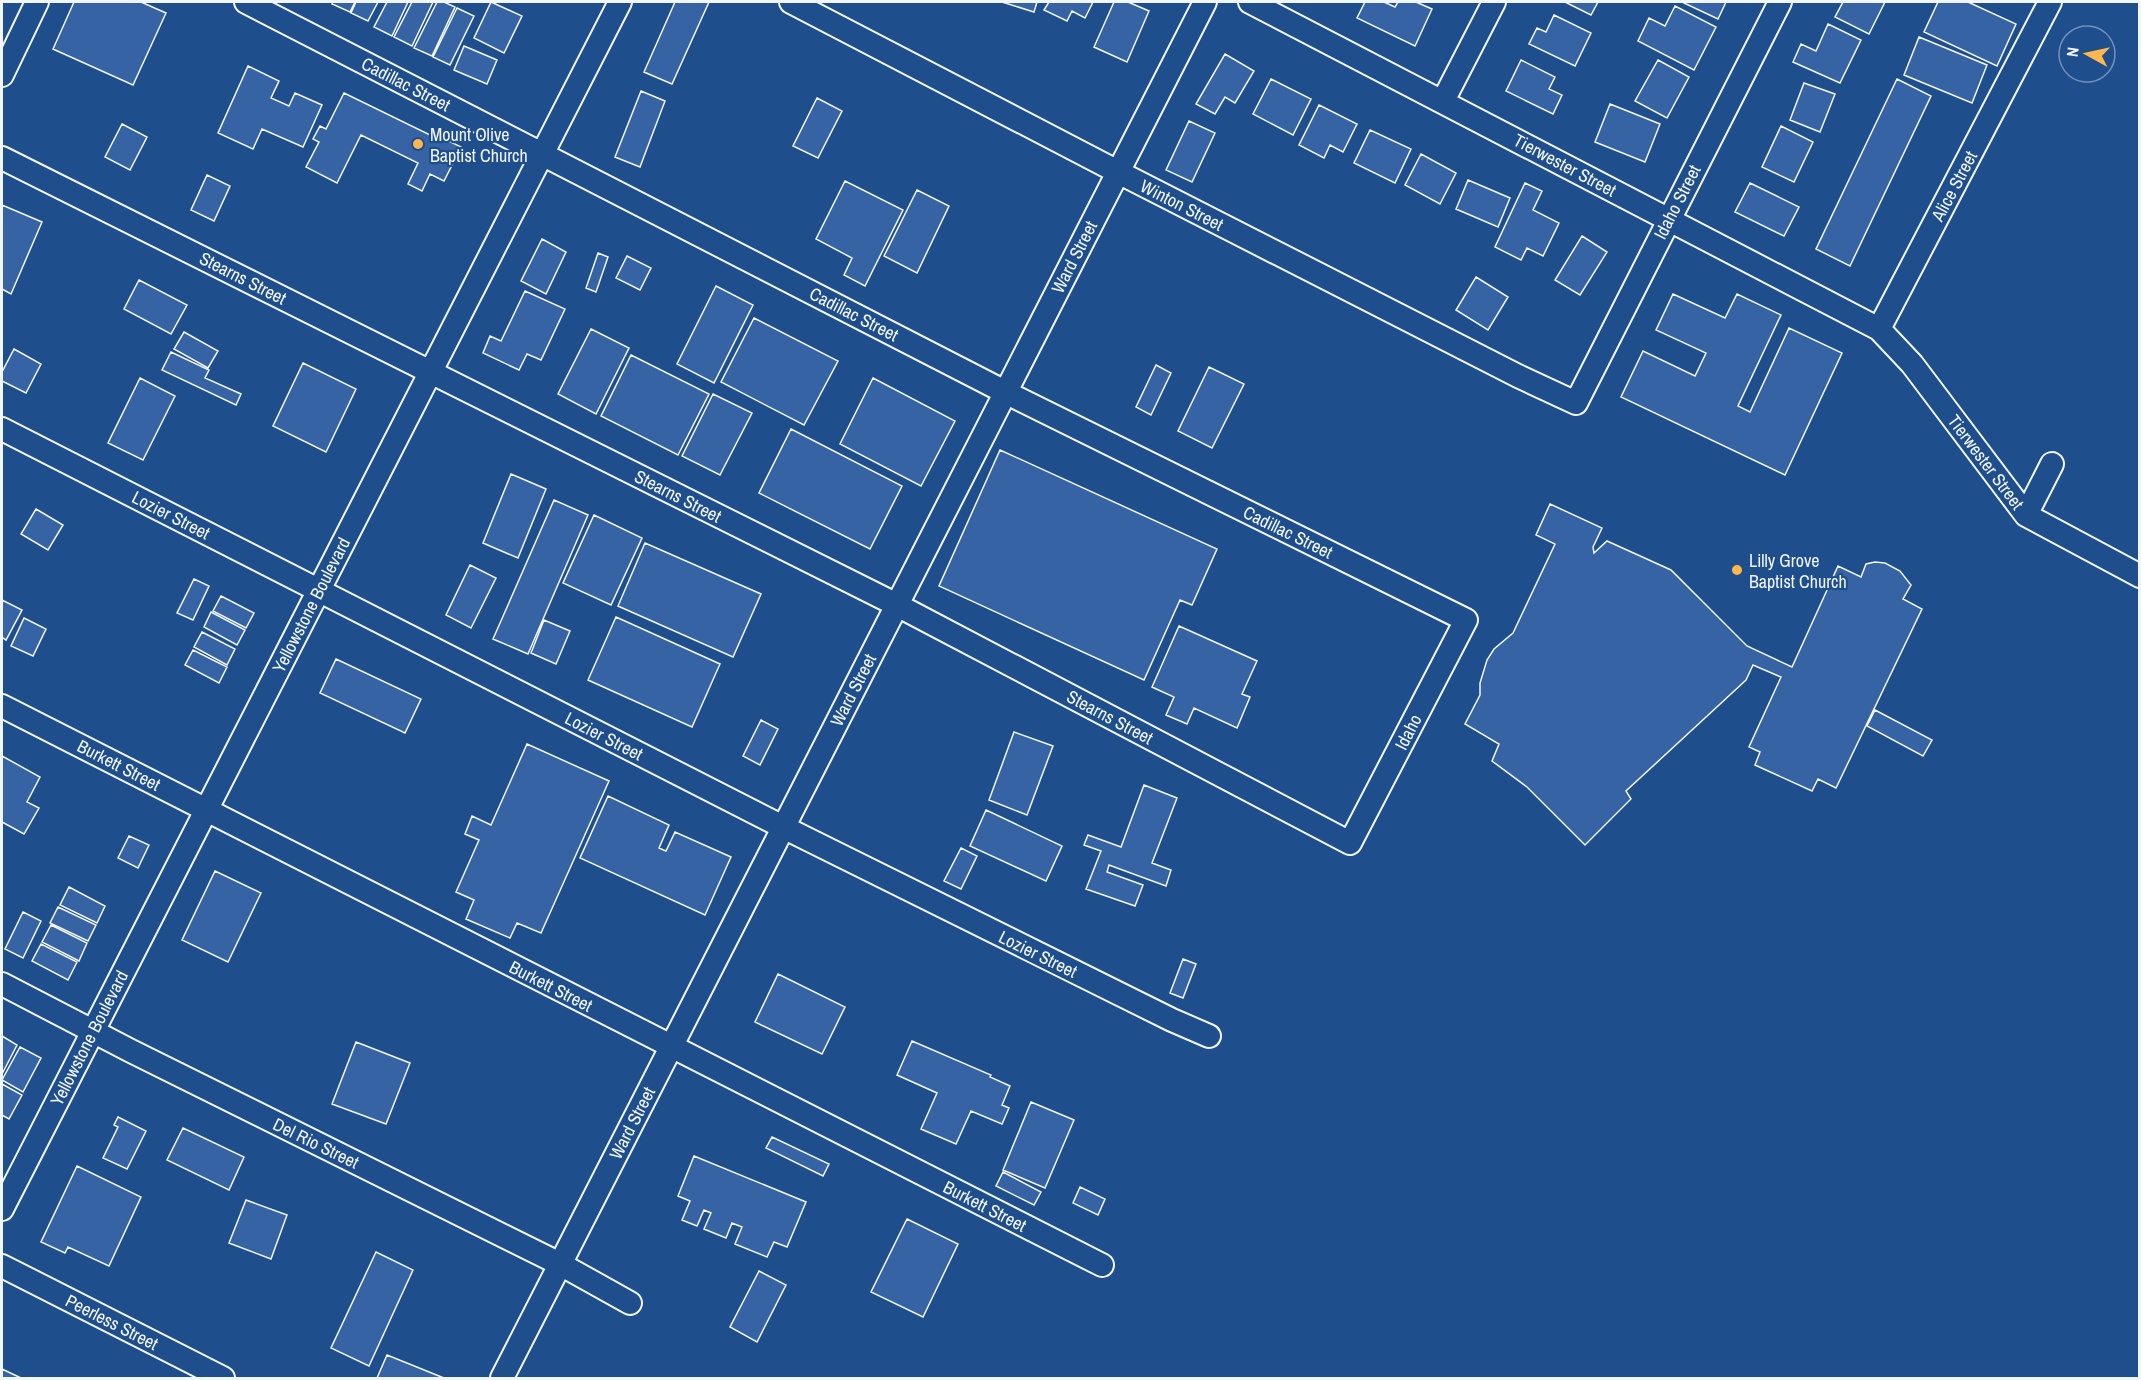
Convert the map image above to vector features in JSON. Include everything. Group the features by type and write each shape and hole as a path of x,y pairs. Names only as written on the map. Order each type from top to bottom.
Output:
{"street":[{"path":"2,75 37,2"},
{"name":"Cadillac Street","path":"246,2 1005,392 1466,620"},
{"name":"Yellowstone Boulevard","path":"2,1209 620,2"},
{"name":"Winton Street","path":"791,2 1118,172 1518,376 1576,403"},
{"name":"Ward Street","path":"502,1378 1205,2"},
{"name":"Tierwester Street","path":"1250,2 1879,329 1911,364 2026,515 2139,576"},
{"path":"1443,101 1494,2"},
{"name":"Idaho Street","path":"1576,403 1780,2"},
{"name":"Alice Street","path":"1879,329 2050,2"},
{"name":"Stearns Street","path":"2,158 897,605 1350,843"},
{"name":"Lozier Street","path":"2,429 783,827 1172,1020 1209,1036"},
{"path":"2026,515 2052,464"},
{"name":"Idaho","path":"1350,843 1466,620"},
{"name":"Burkett Street","path":"2,706 1102,1265"},
{"name":"Del Rio Street","path":"2,984 131,1051 560,1264 630,1303"},
{"name":"Peerless Street","path":"2,1266 223,1378"}],"building":[{"path":"74,2 141,2 166,13 133,85 53,49"},
{"path":"333,2 355,2 350,12 332,4"},
{"path":"356,2 378,2 368,21 351,13"},
{"path":"387,2 408,2 392,36 374,27"},
{"path":"412,2 433,2 412,46 394,37"},
{"path":"437,2 444,2 455,7 432,56 414,48"},
{"path":"491,2 522,16 504,53 474,38"},
{"path":"675,2 709,2 672,84 644,72"},
{"path":"1002,2 1037,2 1034,12"},
{"path":"1049,2 1093,2 1085,18 1072,11 1067,21 1044,10"},
{"path":"1114,2 1128,2 1149,11 1127,62 1094,47"},
{"path":"1365,2 1384,2 1395,7 1398,2 1416,2 1432,9 1415,46 1357,18"},
{"path":"1565,2 1598,2 1591,15"},
{"path":"1685,2 1726,2 1718,19"},
{"path":"1843,2 1885,2 1869,34 1835,17"},
{"path":"1938,2 1968,2 2016,24 1997,66 1924,32"},
{"path":"1675,6 1716,27 1694,70 1638,41 1649,18 1665,26"},
{"path":"457,8 474,16 450,65 433,57"},
{"path":"1554,15 1591,33 1575,66 1529,44 1537,28 1546,32"},
{"path":"1828,24 1861,40 1840,83 1793,62 1801,44 1816,51"},
{"path":"1919,37 1987,65 1972,103 1904,75"},
{"path":"464,46 497,60 487,84 454,70"},
{"path":"1225,54 1254,71 1235,103 1225,97 1215,114 1196,104"},
{"path":"1521,60 1555,77 1549,89 1562,95 1553,114 1506,91"},
{"path":"1658,60 1689,77 1667,118 1635,101"},
{"path":"248,66 279,81 271,98 289,106 295,93 322,105 303,147 262,129 253,149 218,133"},
{"path":"1271,79 1311,99 1293,135 1253,114"},
{"path":"1897,79 1931,96 1850,266 1816,249"},
{"path":"1804,83 1835,94 1820,132 1790,120"},
{"path":"641,91 665,101 640,167 615,157"},
{"name":"Mount Olive Baptist Church","path":"344,93 432,136 433,133 461,147 444,181 430,174 422,191 408,184 418,163 361,135 337,183 306,167 319,142 313,139 320,126 326,129"},
{"path":"817,98 842,111 818,158 793,146"},
{"path":"1610,104 1660,124 1645,162 1595,142"},
{"path":"1319,105 1357,124 1343,152 1330,145 1324,158 1299,145"},
{"path":"1189,121 1215,133 1192,182 1166,170"},
{"path":"122,124 147,137 130,170 105,157"},
{"path":"1781,126 1813,142 1794,182 1762,167"},
{"path":"1370,130 1411,149 1395,183 1354,163"},
{"path":"1421,154 1456,173 1440,204 1405,185"},
{"path":"207,175 230,186 214,221 191,210"},
{"path":"1468,180 1510,198 1498,227 1456,209"},
{"path":"845,181 903,210 865,286 844,275 852,258 816,239"},
{"path":"1525,183 1542,191 1533,210 1559,223 1543,256 1527,248 1521,260 1495,247"},
{"path":"1750,183 1799,207 1784,236 1735,212"},
{"path":"917,190 949,206 917,273 884,256"},
{"path":"2,205 42,222 11,294 2,289"},
{"path":"1582,236 1607,252 1580,295 1555,280"},
{"path":"542,239 566,252 546,294 521,281"},
{"path":"598,253 608,257 596,292 586,288"},
{"path":"627,256 651,268 640,290 616,278"},
{"path":"1476,277 1508,297 1488,330 1456,310"},
{"path":"139,280 187,305 171,334 124,309"},
{"path":"716,286 753,305 714,383 677,364"},
{"path":"525,291 565,309 541,360 527,354 519,370 483,353 490,336 501,341"},
{"path":"1673,294 1725,318 1737,294 1781,315 1738,406 1750,412 1789,328 1842,353 1785,475 1621,397 1643,351 1695,376 1706,353 1656,330"},
{"path":"754,318 838,361 804,425 721,382"},
{"path":"591,329 629,348 596,414 558,394"},
{"path":"184,332 218,351 208,368 174,349"},
{"path":"14,349 41,364 26,393 2,381 2,372"},
{"path":"171,352 209,370 205,378 241,394 236,405 162,370"},
{"path":"631,355 709,394 678,455 601,416"},
{"path":"303,363 356,389 326,452 273,426"},
{"path":"1156,365 1171,373 1151,415 1136,407"},
{"path":"1209,367 1244,384 1212,448 1178,431"},
{"path":"140,378 175,396 143,460 108,443"},
{"path":"873,378 955,421 921,486 840,444"},
{"path":"713,394 752,413 720,475 682,456"},
{"path":"791,429 902,486 870,549 759,493"},
{"path":"1000,450 1217,549 1192,605 1180,600 1144,680 939,586"},
{"path":"511,474 546,489 518,558 483,543"},
{"path":"554,500 588,515 528,654 493,639"},
{"path":"1550,504 1602,528 1593,547 1594,553 1607,541 1671,570 1747,646 1792,667 1838,566 1861,577 1866,564 1875,562 1885,563 1900,571 1911,585 1903,599 1922,609 1836,788 1818,779 1812,791 1755,765 1760,752 1749,747 1781,677 1753,665 1746,680 1626,791 1631,799 1585,845 1527,787 1492,761 1499,744 1465,724 1480,695 1480,683 1487,660 1494,649 1513,633 1555,544 1536,535"},
{"path":"36,509 63,525 48,550 21,534"},
{"path":"594,515 642,538 611,605 563,583"},
{"path":"645,543 761,594 733,657 618,606"},
{"path":"470,565 496,578 471,628 446,615"},
{"path":"194,579 209,586 193,620 177,613"},
{"path":"221,596 254,613 246,628 213,611"},
{"path":"2,600 22,610 6,640 2,637"},
{"path":"211,612 245,630 237,645 204,627"},
{"path":"616,617 720,664 692,727 588,680"},
{"path":"24,618 46,629 33,656 11,646"},
{"path":"544,620 570,631 556,664 531,653"},
{"path":"1179,626 1257,661 1242,694 1250,697 1237,728 1194,708 1187,724 1166,715 1174,697 1152,687"},
{"path":"202,632 235,649 227,665 194,647"},
{"path":"193,650 227,667 219,683 185,665"},
{"path":"336,659 421,699 405,733 320,693"},
{"path":"1875,710 1932,740 1923,756 1867,726"},
{"path":"761,720 778,729 760,765 743,756"},
{"path":"1014,732 1053,746 1027,815 989,800"},
{"path":"527,744 609,781 541,933 517,923 510,938 466,919 474,900 456,892 479,840 465,834 472,816 491,825"},
{"path":"2,756 40,777 27,802 39,808 24,834 2,822"},
{"path":"1144,785 1177,798 1152,863 1171,870 1166,886 1109,865 1107,872 1143,885 1135,906 1086,889 1101,851 1084,845 1088,835 1121,847"},
{"path":"608,796 669,825 659,848 666,851 675,832 731,857 705,915 580,858"},
{"path":"986,810 1062,846 1046,881 970,846"},
{"path":"129,836 149,845 138,868 118,858"},
{"path":"961,848 977,856 961,889 944,881"},
{"path":"215,871 261,893 228,962 182,940"},
{"path":"69,887 105,906 97,923 60,905"},
{"path":"58,907 96,925 88,941 50,923"},
{"path":"23,912 41,921 23,958 5,949"},
{"path":"51,925 87,943 79,961 42,942"},
{"path":"41,944 77,962 68,980 32,961"},
{"path":"1183,959 1196,964 1183,998 1170,993"},
{"path":"778,974 845,1007 822,1054 755,1022"},
{"path":"2,1036 17,1045 2,1074"},
{"path":"912,1041 991,1075 990,1077 1010,1086 1002,1105 1009,1108 1002,1124 971,1111 956,1144 921,1129 937,1093 897,1075"},
{"path":"356,1042 410,1063 386,1124 332,1104"},
{"path":"20,1047 41,1058 23,1092 2,1080"},
{"path":"2,1084 22,1095 9,1119 2,1115"},
{"path":"1031,1102 1074,1120 1045,1188 1003,1170"},
{"path":"118,1117 146,1131 127,1169 103,1158 118,1127 114,1125"},
{"path":"183,1128 244,1157 229,1190 167,1160"},
{"path":"772,1137 829,1164 823,1176 766,1148"},
{"path":"694,1156 806,1202 787,1247 774,1242 767,1257 735,1244 742,1227 732,1223 726,1238 704,1229 711,1213 704,1210 697,1226 682,1220 690,1201 678,1196"},
{"path":"77,1166 141,1197 109,1266 68,1247 65,1253 41,1242"},
{"path":"1003,1172 1041,1192 1034,1205 996,1186"},
{"path":"1080,1187 1105,1199 1098,1215 1073,1203"},
{"path":"246,1200 287,1215 271,1259 229,1243"},
{"path":"907,1219 958,1244 923,1317 871,1292"},
{"path":"376,1252 413,1270 369,1366 331,1348"},
{"path":"759,1271 786,1285 757,1342 730,1327"},
{"path":"387,1355 444,1378 377,1378"},
{"path":"2,1369 21,1378 2,1378"}],"place":[{"name":"Mount Olive Baptist Church","path":"418,144"},
{"name":"Lilly Grove Baptist Church","path":"1737,570"}]}
